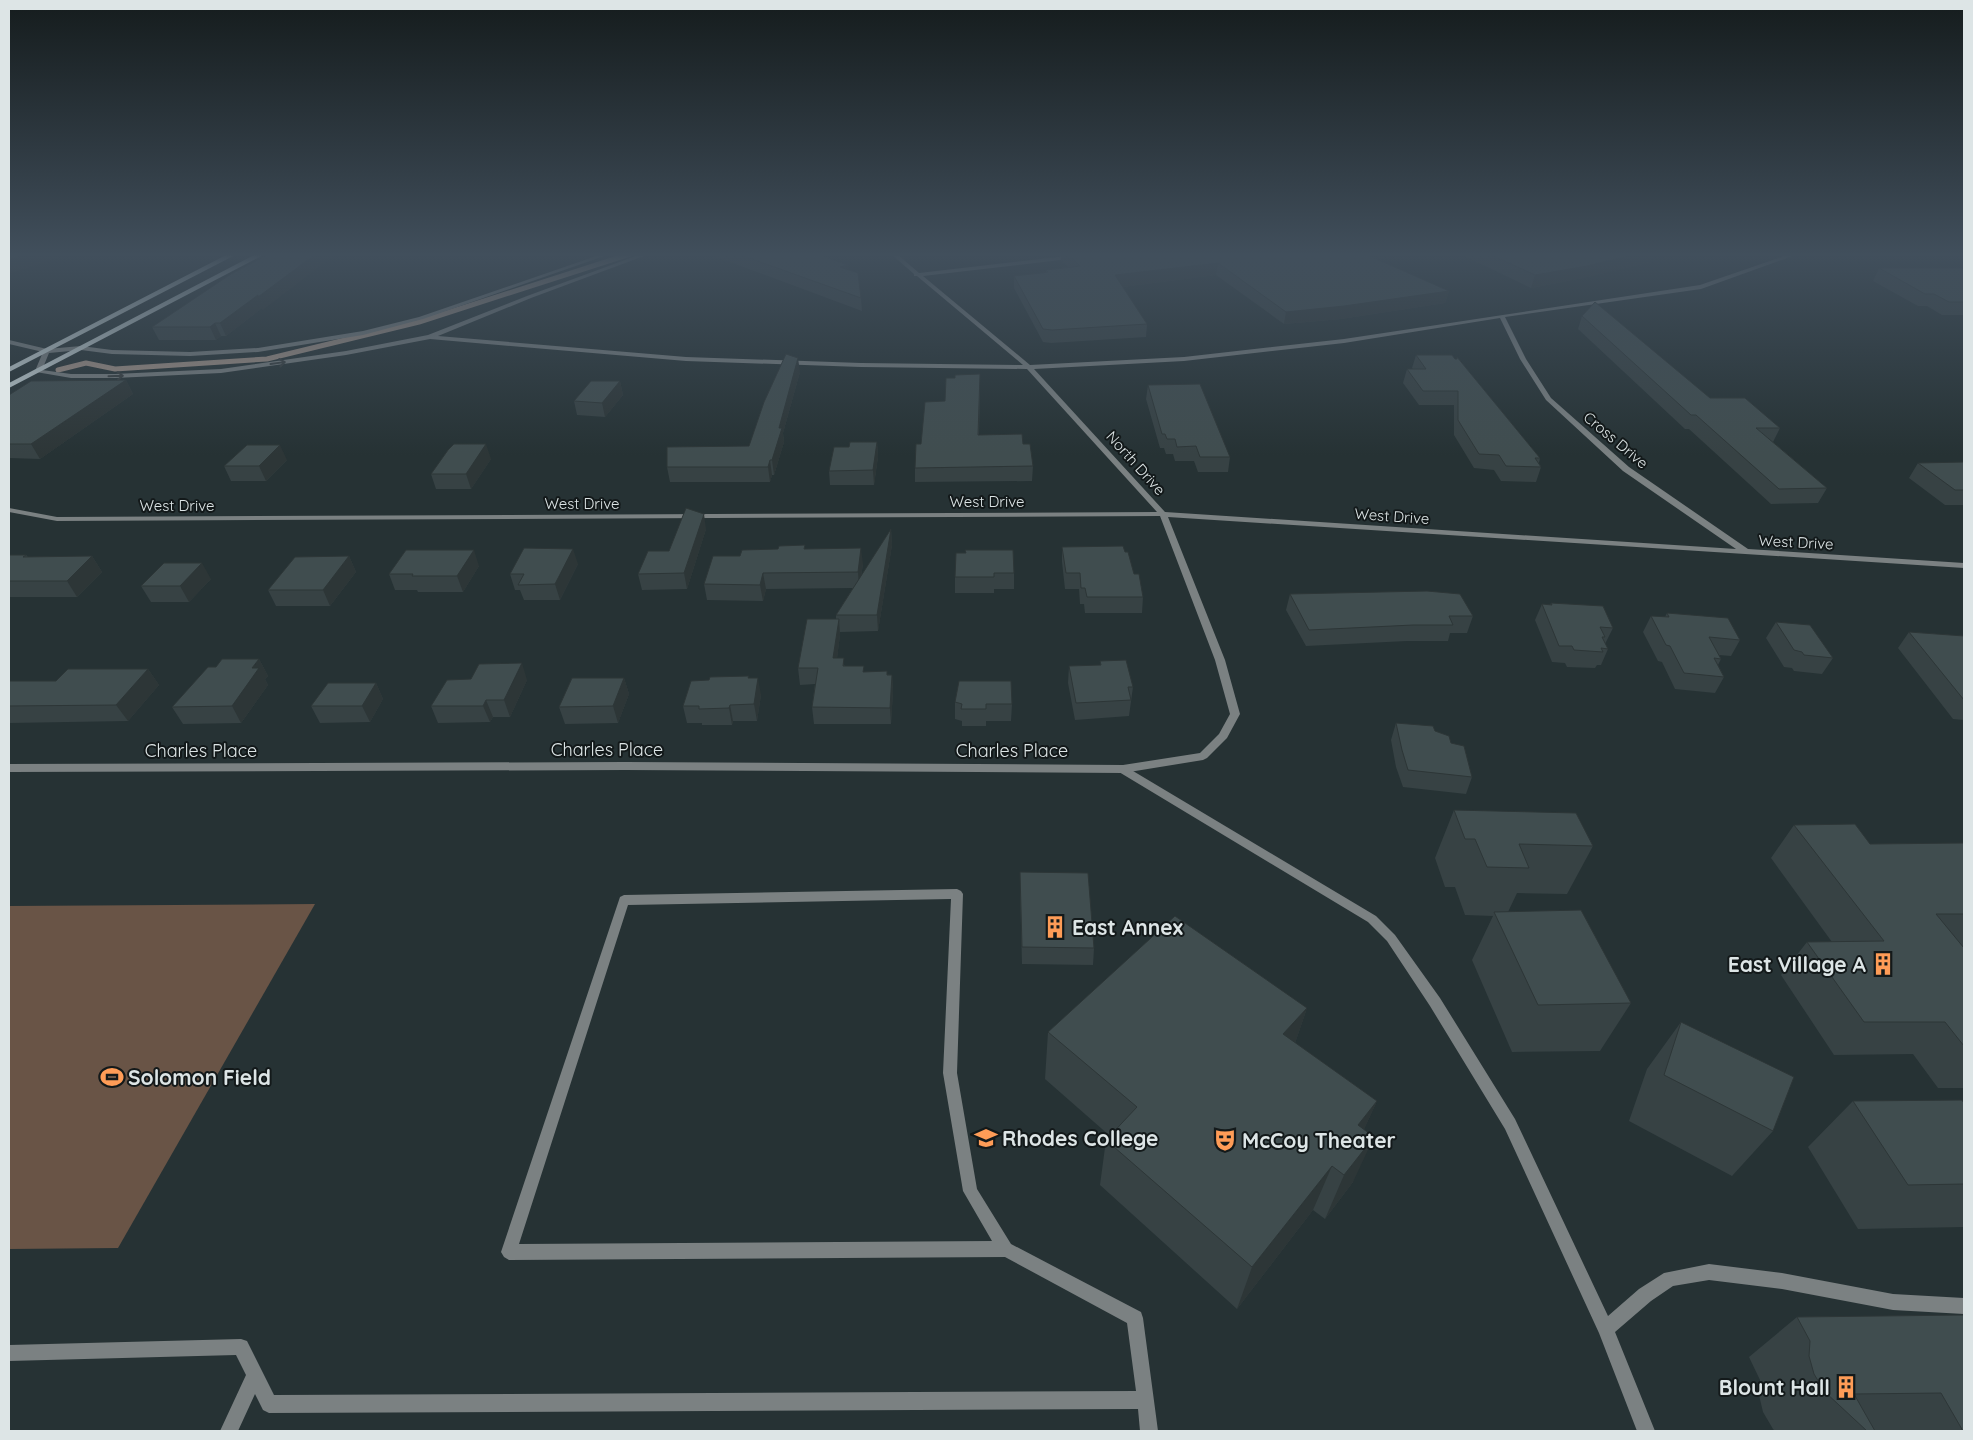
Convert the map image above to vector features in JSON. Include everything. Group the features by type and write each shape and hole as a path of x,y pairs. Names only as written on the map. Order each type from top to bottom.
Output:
{"main road":[{"path":"9,370 107,320"},
{"path":"9,386 135,320"}],"street":[{"path":"9,342 47,351 81,348 112,352 190,354 258,350 363,333 412,320"},
{"path":"47,351 38,371 67,376 115,376 221,371 346,353 430,337 472,320"},
{"name":"North Drive","path":"972,320 1029,366 1163,514 1220,660 1235,714 1223,736 1203,756"},
{"path":"430,337 686,359 861,365 1029,366 1203,357 1344,341 1475,320"},
{"name":"Cross Drive","path":"1504,320 1523,359 1548,400 1626,469 1746,553"},
{"name":"West Drive","path":"9,510 57,519 1163,514 1964,566"},
{"name":"Charles Place","path":"9,768 625,766 1123,769 1203,756"},
{"path":"1123,769 1372,919 1391,938 1436,1002 1510,1124 1606,1329 1646,1431"},
{"path":"1006,1249 970,1191 950,1073 957,894 624,900 509,1252 1006,1249 1135,1318 1149,1431"},
{"path":"1606,1329 1645,1295 1670,1279 1709,1272 1782,1281 1893,1302 1964,1306"},
{"path":"9,1353 241,1347 269,1404 1145,1400"},
{"path":"228,1431 255,1375"}],"shaded area":[{"name":"Solomon Field","path":"315,904 118,1248 9,1249 9,906"}],"building":[{"path":"162,320 224,320 210,327 152,327"},
{"path":"1038,320 1145,320 1147,324 1052,330 1043,329"},
{"path":"1587,320 1617,320 1710,398 1745,398 1780,428 1756,428 1827,488 1779,489 1696,415 1691,415"},
{"path":"786,354 798,358 779,428 782,428 768,467 667,467 667,447 749,446 764,402"},
{"path":"1416,355 1452,355 1455,359 1457,357 1540,458 1535,458 1541,467 1506,466 1499,455 1479,454 1458,420 1458,391 1423,391 1407,369 1426,369"},
{"path":"980,374 978,435 1022,434 1023,444 1030,444 1033,466 915,468 916,444 921,444 925,402 945,401 946,378 955,378 955,375"},
{"path":"126,380 31,444 9,444 9,395 31,381"},
{"path":"591,381 620,381 602,403 574,401"},
{"path":"1200,384 1230,457 1200,457 1196,446 1177,447 1175,439 1167,439 1165,434 1162,434 1148,385"},
{"path":"850,442 877,442 873,470 829,471 834,447 849,447"},
{"path":"454,444 486,444 466,474 431,474 448,450"},
{"path":"247,445 280,445 259,466 224,466"},
{"path":"1964,462 1964,490 1955,490 1918,463"},
{"path":"686,508 704,514 684,573 638,574 648,551 669,551"},
{"path":"891,529 877,615 836,615"},
{"path":"805,545 804,549 861,548 858,572 763,573 760,585 704,584 713,556 740,556 742,550 778,549 779,546"},
{"path":"1123,546 1125,552 1128,552 1134,574 1139,574 1143,597 1087,597 1085,588 1081,588 1080,573 1066,573 1062,547"},
{"path":"524,548 573,549 555,584 518,585 524,574 510,574"},
{"path":"406,550 474,550 457,576 389,574"},
{"path":"965,550 1013,550 1014,573 994,573 994,577 955,577 956,553 966,553"},
{"path":"9,555 26,555 23,557 92,556 67,581 9,581"},
{"path":"349,556 323,590 268,590 295,557"},
{"path":"164,563 202,563 180,586 141,586"},
{"path":"1427,591 1460,594 1473,616 1449,616 1453,625 1309,630 1290,594"},
{"path":"1551,603 1603,606 1613,628 1600,627 1605,637 1602,637 1608,649 1601,648 1603,652 1574,650 1572,646 1559,646 1542,604 1552,605"},
{"path":"1667,613 1728,618 1740,640 1709,637 1721,659 1714,658 1724,677 1684,673 1670,646 1666,645 1651,616 1669,617"},
{"path":"807,619 839,619 833,658 844,658 843,666 864,666 863,672 887,671 887,675 892,675 890,708 812,707 818,668 798,668"},
{"path":"1776,622 1810,625 1833,658 1804,655 1802,652 1794,650"},
{"path":"1909,632 1964,636 1964,700"},
{"path":"222,659 259,659 252,668 259,668 232,706 172,707 208,667 216,667"},
{"path":"1126,660 1133,687 1128,687 1131,700 1076,703 1069,666 1101,665 1100,661"},
{"path":"522,663 504,700 486,700 483,706 431,706 447,680 471,679 479,664"},
{"path":"68,669 148,669 116,705 9,706 9,681 56,681"},
{"path":"749,676 748,678 758,678 754,704 730,705 729,708 699,709 699,706 683,706 691,681 709,680 710,677"},
{"path":"572,678 624,678 613,706 559,707"},
{"path":"959,681 1011,681 1012,704 986,704 986,709 961,709 962,704 955,702"},
{"path":"328,683 376,683 362,706 311,706"},
{"path":"1396,723 1433,726 1435,731 1449,736 1451,743 1464,746 1472,777 1408,770"},
{"path":"1454,810 1576,813 1593,846 1519,844 1529,868 1487,867 1475,839 1465,839"},
{"path":"1855,824 1870,844 1964,843 1964,914 1936,914 1964,948 1964,1046 1945,1022 1864,1022 1807,942 1884,941 1794,825"},
{"name":"East Annex","path":"1020,872 1088,873 1094,948 1022,947"},
{"path":"1581,910 1631,1003 1538,1005 1494,912"},
{"name":"McCoy Theater","path":"1175,916 1307,1008 1283,1034 1377,1101 1358,1125 1374,1137 1344,1175 1332,1166 1252,1267 1106,1140 1137,1107 1048,1032"},
{"path":"1681,1022 1794,1077 1773,1131 1664,1075"},
{"path":"1962,1100 1964,1103 1964,1184 1908,1185 1853,1101"},
{"path":"1964,1315 1964,1431 1941,1393 1854,1394 1875,1431 1867,1431 1825,1392 1814,1374 1809,1356 1810,1341 1797,1317"}],"waterway":[{"path":"58,370 86,363 115,369 267,359 425,320"}],"place":[{"name":"East Annex","path":"1055,927"},
{"name":"East Village A","path":"1883,964"},
{"name":"Solomon Field","path":"112,1077"},
{"name":"Rhodes College","path":"986,1138"},
{"name":"McCoy Theater","path":"1225,1140"},
{"name":"Blount Hall","path":"1846,1387"}]}
